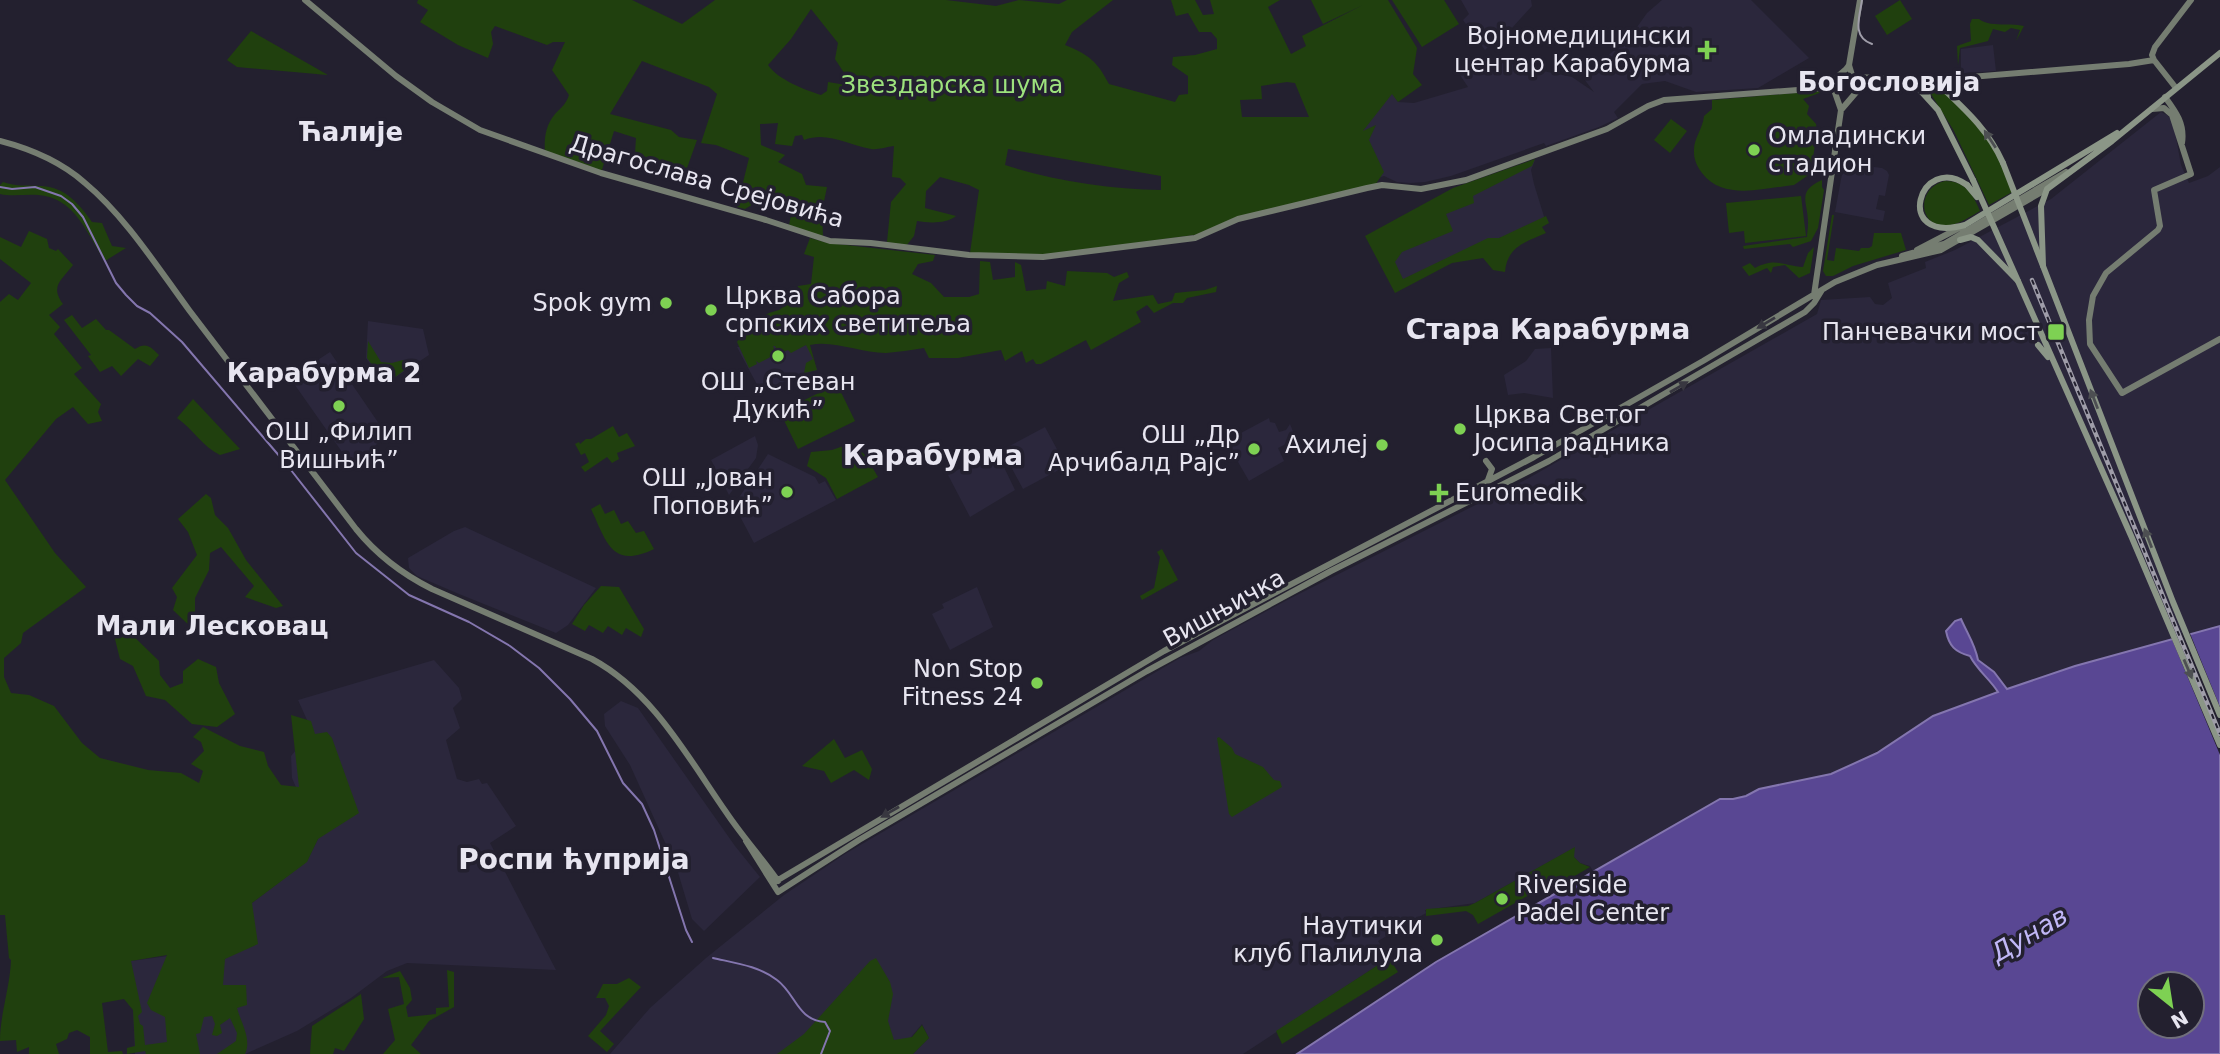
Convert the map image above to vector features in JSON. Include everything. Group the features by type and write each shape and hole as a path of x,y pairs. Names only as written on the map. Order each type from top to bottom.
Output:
{"main road":[{"name":"Драгослава Срејовића","path":"305,0 396,76 440,107 480,130 601,173 830,241 872,243 969,255 1028,258 1195,239 1238,219 1375,186 1415,189 1459,182 1609,128 1664,100 1824,88 1834,80"},
{"path":"1811,307 1841,110 1835,94 1834,80 1843,74 1849,65 1860,0"},
{"path":"2176,88 2152,55 2155,47 2191,0"},
{"path":"1887,262 1933,253 2047,189 2220,52"},
{"path":"1843,74 1876,79 1958,79 2154,60"},
{"path":"1849,65 1858,84 1857,92"},
{"path":"1896,78 1913,84 1927,97"},
{"path":"1841,110 1857,92 1876,79"},
{"path":"1958,79 1952,89 1960,103"},
{"path":"1919,80 1927,97 1948,127 1970,183 1989,217 2018,281 2162,606 2220,745"},
{"path":"1927,97 1927,87 1932,80"},
{"path":"1932,80 1960,103 1989,136 2003,163 2173,602 2220,715"},
{"path":"1824,88 1842,99 1850,99"},
{"path":"2165,97 2180,121 2183,130 2181,145"},
{"path":"2151,109 2162,107 2169,112 2176,125 2191,174 2153,192 2159,223 2157,232 2132,250 2102,278 2093,296 2089,320 2090,344 2122,393 2220,339"},
{"path":"1887,262 1965,225 2064,167 2110,136 2122,132"},
{"path":"0,141 26,148 54,161 98,195 378,553 419,582 585,655 624,679 653,707 775,882"},
{"path":"1907,254 1944,244 2077,167"},
{"path":"1965,225 1948,229 1933,226 1923,216 1920,203 1925,189 1936,180 1948,178 1970,183"},
{"path":"2043,266 2041,220 2042,201 2047,189"},
{"path":"1960,240 1973,237 2018,281"},
{"name":"Вишњичка","path":"1811,307 1698,376 1549,461 1331,571 1141,675 859,840 781,890 775,882 1164,651 1488,480 1690,368 1835,282 1887,262"},
{"path":"1816,273 1821,281 1835,282"},
{"path":"1811,307 1823,289"},
{"path":"2079,344 2081,364"},
{"path":"2038,345 2056,367"},
{"path":"1486,461 1492,469 1488,480"}],"shaded area":[{"path":"1461,0 1531,0 1532,6 1511,29 1509,26 1485,50 1463,20 1469,14"},
{"path":"1662,0 1751,0 1809,58 1758,88 1696,92 1665,81 1642,84 1614,112 1618,118 1599,127 1546,146 1544,143 1451,176 1425,182 1397,182 1384,176 1378,178 1343,110 1388,87 1398,102 1414,103 1468,87 1460,75 1486,59 1572,77 1594,92 1584,79"},
{"path":"1993,45 1996,71 1965,73 1961,77 1958,74 1961,69 1961,49"},
{"path":"2161,112 2173,121 2181,165 2189,183 2208,176 2220,167 2220,626 2075,666 2007,689 1994,672 1978,660 1971,637 1965,631 1962,621 1975,666 1988,677 1998,692 1831,774 1759,789 1733,799 1720,799 1593,871 1590,866 1580,863 1574,857 1574,848 1475,903 1425,910 1426,913 1378,941 1389,958 1243,1054 913,1054 929,1038 922,1024 897,1054 610,1054 650,1008 706,958 784,895 845,854 1180,658 1199,651 1213,640 1291,598 1527,479 1817,314 1821,300 1870,297 1875,304 1883,305 1892,298 1888,283 1926,268 1925,262 1955,250 2051,199"},
{"path":"1535,160 1531,170 1546,223 1490,241 1401,284 1380,231"},
{"path":"1844,163 1887,171 1889,175 1885,196 1879,195 1876,209 1885,211 1883,221 1835,212"},
{"path":"368,321 423,329 429,355 385,384 366,358"},
{"name":"ОШ „Стеван Дукић”","path":"809,345 817,370 761,392 737,347"},
{"path":"1551,348 1553,398 1524,393 1508,395 1504,375 1526,361 1535,349"},
{"name":"ОШ „Филип Вишњић”","path":"330,352 386,434 354,469 290,378"},
{"name":"ОШ „Др Арчибалд Рајс”","path":"1269,418 1279,432 1286,430 1290,424 1296,439 1278,448 1284,461 1249,481 1226,441"},
{"path":"1045,427 1066,466 1023,489 1002,450"},
{"path":"755,436 758,445 756,458 729,495 711,460"},
{"name":"ОШ „Јован Поповић”","path":"768,454 815,477 819,484 825,481 836,500 754,543 734,505"},
{"path":"979,459 983,468 1000,459 1015,490 970,517 948,475"},
{"path":"465,527 596,588 568,625 556,633 417,576 409,568 408,558"},
{"path":"977,587 993,627 950,650 932,614 944,608 942,604"},
{"path":"434,660 459,688 462,699 453,708 460,728 446,740 457,779 467,782 479,779 482,784 487,783 516,826 490,843 556,970 407,963 387,971 351,998 297,1031 245,1054 135,1054 131,961 191,953 307,861 318,839 292,778 291,756 312,731 298,700"},
{"path":"621,701 638,708 735,846 760,877 704,931 692,919 677,869 630,765 605,726 604,714"}],"green space":[{"name":"Звездарска шума","path":"418,0 632,0 682,24 715,0 946,0 996,6 1019,0 1059,4 1067,0 1113,0 1072,32 1065,45 1092,60 1109,84 1175,102 1179,95 1188,94 1188,76 1172,65 1173,57 1217,49 1217,39 1211,32 1199,32 1188,13 1176,16 1171,0 1195,0 1203,15 1214,14 1210,0 1280,0 1268,7 1291,54 1306,46 1302,36 1363,5 1323,24 1311,0 1388,0 1417,48 1413,74 1422,85 1398,102 1392,94 1363,131 1376,125 1369,140 1384,172 1375,185 1294,203 1201,234 1040,256 970,253 979,190 940,177 926,191 925,208 956,216 942,222 917,221 914,236 906,246 887,242 891,202 906,184 900,178 892,177 894,146 871,149 829,138 804,140 802,135 795,136 792,146 775,144 778,123 760,124 761,145 785,155 778,162 802,174 806,185 827,187 822,211 823,237 789,225 792,211 786,206 785,197 773,192 745,209 737,207 749,158 716,145 701,143 717,94 709,87 642,61 610,114 671,130 679,137 697,140 687,168 635,154 636,138 614,131 601,173 545,154 549,123 569,95 552,70 565,42 547,45 495,26 491,32 493,44 488,58 458,45 420,22 428,10 417,3","holes":["811,9 838,43 835,59 848,79 846,85 828,82 827,91 821,95 785,79 768,65 791,39","1295,83 1309,117 1242,117 1240,100 1262,99 1261,86","1008,149 1161,176 1161,190 1082,183 1042,176 1005,165"]},
{"path":"1392,0 1444,0 1459,24 1422,47"},
{"path":"1900,0 1912,19 1887,35 1875,16"},
{"path":"1972,19 2024,26 2016,41 2020,30 2011,28 2005,32 1993,29 1988,41 1960,48 1958,65 1957,46 1971,41"},
{"path":"251,31 328,75 237,67 227,60"},
{"path":"1931,85 1954,99 1988,136 2014,191 1989,205 1954,131 1931,94"},
{"name":"Омладински стадион","path":"1822,92 1803,99 1809,106 1807,114 1816,124 1819,144 1815,145 1812,164 1807,170 1810,174 1794,185 1732,190 1711,182 1700,170 1695,160 1694,147 1704,116 1712,109 1712,100"},
{"path":"1671,119 1687,131 1670,153 1654,140"},
{"path":"1535,159 1532,166 1473,196 1474,203 1446,214 1453,231 1402,252 1395,262 1403,279 1488,238 1499,238 1546,216 1549,223 1542,227 1546,233 1518,246 1509,257 1505,272 1493,270 1483,258 1452,263 1395,293 1365,236 1453,188"},
{"path":"1822,180 1824,190 1818,228 1811,241 1793,247 1790,244 1744,249 1743,246 1807,237 1806,194 1814,184"},
{"path":"1945,181 1963,186 1980,211 1950,225 1939,225 1931,221 1924,208 1925,199 1935,185"},
{"path":"3,182 50,187 65,193 92,222 102,223 112,246 126,248 105,261 79,219 62,203 38,195 0,194 0,185"},
{"path":"1801,196 1806,236 1745,243 1744,231 1729,233 1726,203"},
{"path":"1832,215 1827,260 1834,261 1836,248 1859,251 1861,248 1869,248 1872,246 1874,233 1901,233 1906,250 1853,266 1833,276 1826,276 1823,271"},
{"path":"29,231 47,239 49,248 56,251 58,249 73,265 57,288 63,304 49,315 60,327 54,334 82,368 74,374 101,404 98,412 102,421 88,424 73,407 56,419 5,480 55,553 86,587 23,633 21,643 4,658 4,677 11,693 29,695 54,706 82,743 100,758 148,770 181,773 199,783 203,771 191,764 204,751 201,742 193,737 203,727 240,746 264,752 268,766 281,785 299,787 291,715 311,721 315,734 327,732 332,738 359,813 318,839 307,862 252,903 258,944 225,959 223,985 246,985 247,1005 237,1008 247,1037 245,1054 217,1054 236,1041 237,1033 230,1018 220,1025 222,1033 212,1035 215,1024 212,1016 204,1017 200,1033 196,1034 200,1054 146,1054 145,1051 127,1054 127,1048 135,1046 133,1010 124,999 102,1003 108,1052 122,1051 123,1054 90,1054 90,1037 77,1030 56,1044 59,1054 29,1054 29,1047 17,1052 16,1040 0,1041 11,960 5,915 0,915 0,302 9,294 18,300 31,283 0,259 0,237 21,247","holes":["167,955 147,1003 151,1010 165,1017 167,1042 145,1045 143,1026 138,1016 142,1012 131,961"]},
{"path":"810,238 828,243 935,255 933,261 918,264 912,274 931,283 944,297 969,297 979,294 980,261 990,262 993,280 1015,277 1015,262 1021,265 1026,291 1046,289 1047,281 1065,286 1067,271 1107,273 1114,277 1127,272 1129,277 1119,283 1113,301 1153,295 1158,304 1172,301 1175,293 1217,286 1216,292 1187,298 1183,303 1173,303 1154,313 1147,305 1136,312 1141,322 1091,350 1086,340 1041,364 1036,364 1033,359 1026,363 1022,351 1005,361 1001,350 958,358 929,358 924,348 886,353 819,344 810,345 817,370 804,373 806,363 813,359 806,345 791,353 788,350 779,354 773,346 776,354 759,363 756,361 757,364 749,368 737,342 750,323 779,310 793,300 798,286 811,284 814,257 804,254"},
{"path":"1814,247 1810,273 1799,278 1785,265 1773,267 1771,273 1767,268 1749,276 1742,267 1750,263 1755,268 1774,263 1803,267 1808,253"},
{"path":"72,315 82,328 96,319 106,330 135,349 148,346 159,355 150,366 138,359 121,376 112,366 100,372 88,356 91,355 64,320"},
{"path":"368,341 381,362 403,360 406,369 386,384 367,358"},
{"path":"837,384 855,421 798,449 780,412"},
{"path":"193,399 240,449 220,455 177,418"},
{"path":"613,426 619,437 627,433 635,446 617,453 619,459 612,463 607,457 585,472 581,467 589,462 585,453 581,455 575,444 591,439"},
{"path":"852,443 865,455 878,477 837,499 826,478 807,466 811,452 832,450"},
{"path":"206,494 211,498 215,515 228,528 246,560 283,606 276,608 245,597 254,586 221,547 210,553 209,570 195,598 195,631 173,610 177,597 172,588 197,555 188,532 178,519"},
{"path":"600,504 605,514 614,510 621,524 628,521 636,533 644,531 654,549 640,555 619,554 606,541 591,509"},
{"path":"1162,549 1178,580 1142,600 1140,596 1154,588 1160,557 1157,552"},
{"path":"601,586 619,587 644,629 641,637 626,628 622,635 608,626 603,633 589,625 585,631 572,624"},
{"path":"124,627 159,661 160,675 170,688 183,683 183,671 198,659 216,667 219,683 235,714 217,727 192,724 165,700 146,696 133,666 120,659 113,631"},
{"path":"1217,738 1235,754 1263,767 1274,780 1280,781 1282,787 1232,817 1229,814"},
{"path":"834,739 845,758 862,750 872,769 869,780 854,770 831,783 824,771 802,766"},
{"path":"1575,847 1574,857 1590,867 1551,890 1547,885 1478,924 1473,915 1466,911 1426,916 1426,909 1468,906 1475,903"},
{"path":"876,958 890,982 893,994 888,1021 894,1040 912,1037 922,1025 929,1038 913,1054 777,1054 804,1034 870,961"},
{"path":"1389,958 1398,972 1282,1044 1276,1031"},
{"path":"447,970 454,972 454,1007 429,1021 411,1045 421,1054 383,1054 395,1040 388,1009 404,1004 399,977 382,978 400,971 410,988 412,1000 406,1007 408,1017 436,1014 436,1008 449,1007"},
{"path":"629,978 641,987 600,1031 614,1044 607,1052 588,1036 606,1015 609,1006 605,998 596,998 603,984 617,984"},
{"path":"361,994 364,1019 344,1051 335,1048 333,1054 310,1054 312,1026"}],"water":[{"name":"Дунав","path":"1961,619 1978,660 1994,672 2007,689 2075,666 2220,626 2220,1054 1297,1054 1436,962 1720,799 1733,799 1759,789 1831,774 1877,753 1933,716 1998,692 1970,656 1960,653 1951,644 1946,631 1955,621"}],"pier":[{"path":"2189,631 2220,707 2220,755 2171,637"}],"waterway":[{"path":"0,187 35,187 61,196 72,204 83,217 116,283 137,306 150,313 182,342 287,465 356,553 409,595 469,622 510,646 539,668 570,699 597,731 623,783 642,804 654,830 692,942"},
{"path":"713,958 770,975 783,986 808,1017 825,1022 830,1031 821,1054"}],"tram line":[{"path":"1862,0 1859,31 1865,41 1872,44"}],"railway":[{"path":"2032,280 2220,734"}],"place":[{"name":"Војномедицински центар Карабурма","path":"1707,50"},
{"name":"Омладински стадион","path":"1754,150"},
{"name":"Spok gym","path":"666,303"},
{"name":"Црква Сабора српских светитеља","path":"711,310"},
{"name":"Панчевачки мост","path":"2056,332"},
{"name":"ОШ „Стеван Дукић”","path":"778,356"},
{"name":"ОШ „Филип Вишњић”","path":"339,406"},
{"name":"Црква Светог Јосипа радника","path":"1460,429"},
{"name":"Ахилеј","path":"1382,445"},
{"name":"ОШ „Др Арчибалд Рајс”","path":"1254,449"},
{"name":"ОШ „Јован Поповић”","path":"787,492"},
{"name":"Euromedik","path":"1439,493"},
{"name":"Non Stop Fitness 24","path":"1037,683"},
{"name":"Riverside Padel Center","path":"1502,899"},
{"name":"Наутички клуб Палилула","path":"1437,940"}],"district":[{"name":"Богословија","path":"1889,82"},
{"name":"Ћалије","path":"351,132"},
{"name":"Стара Карабурма","path":"1548,329"},
{"name":"Карабурма 2","path":"324,373"},
{"name":"Карабурма","path":"933,455"},
{"name":"Мали Лесковац","path":"212,626"},
{"name":"Роспи ћуприја","path":"574,859"}]}
